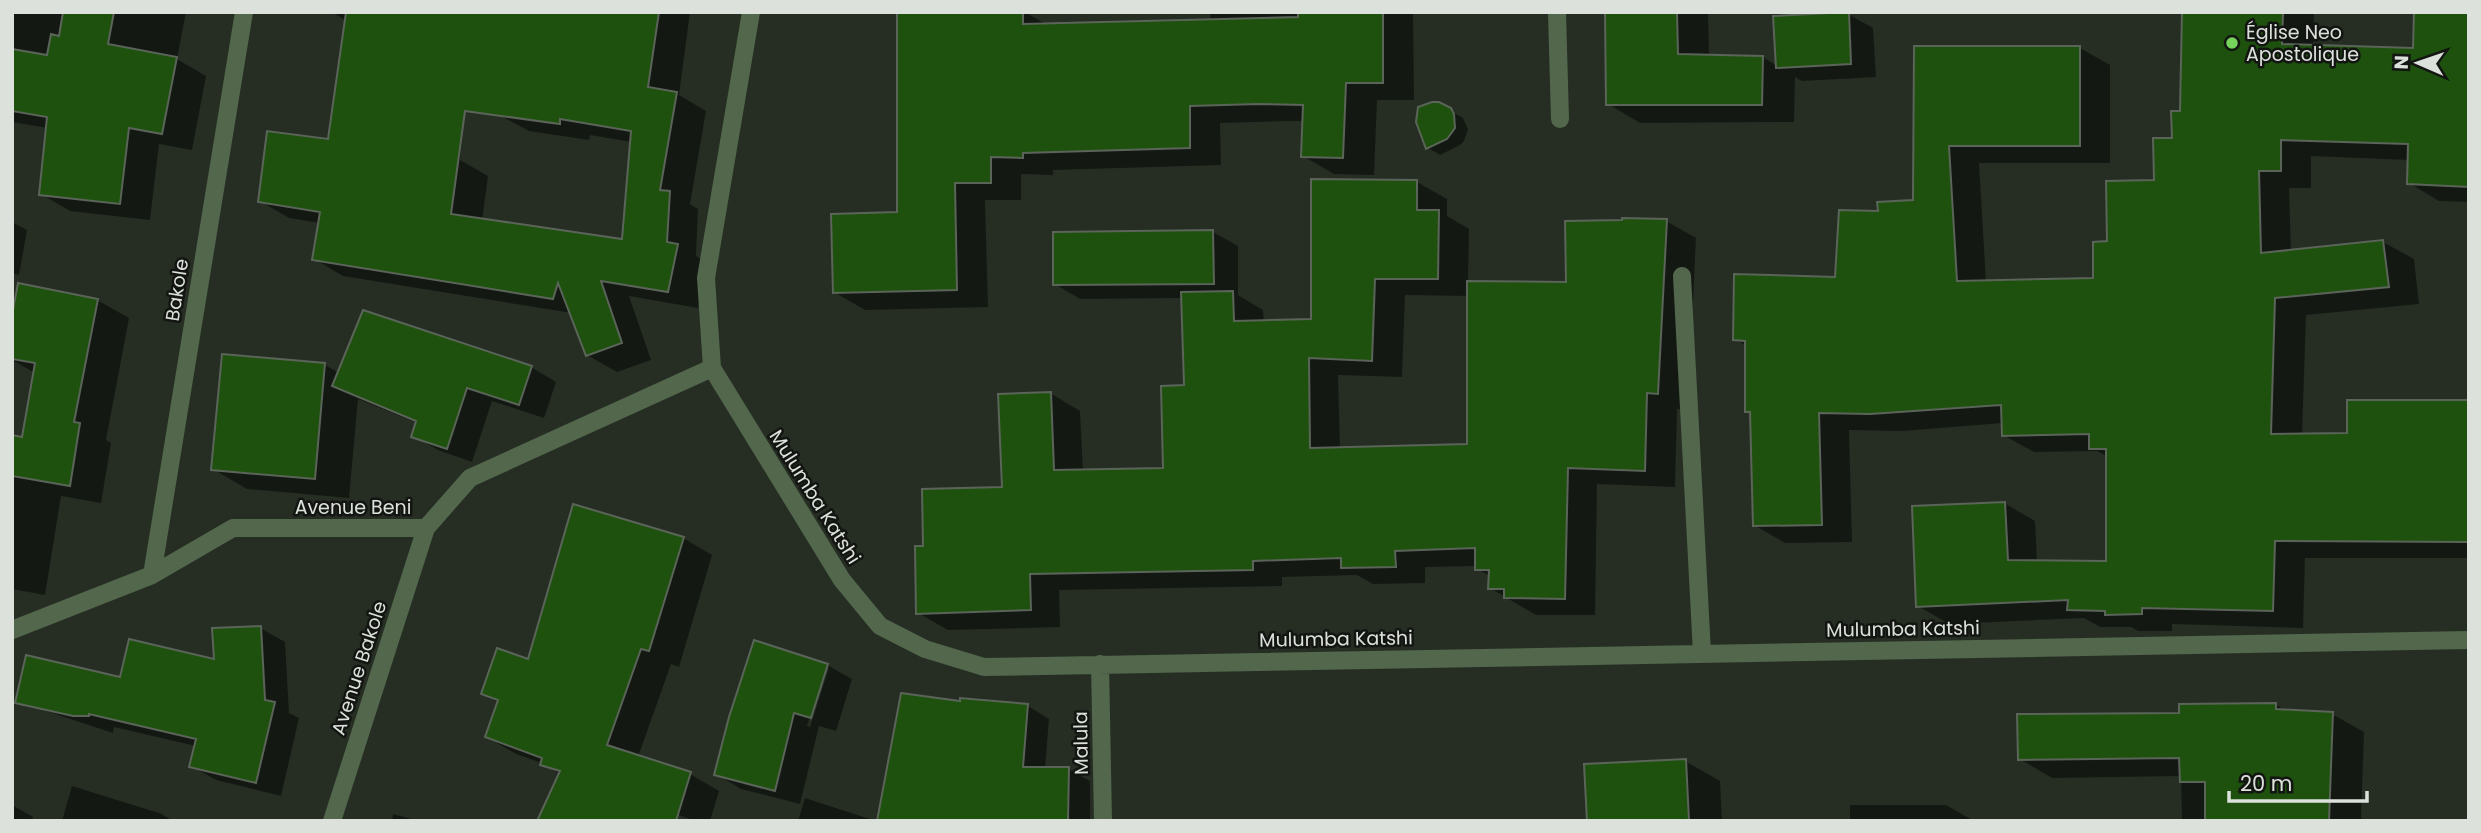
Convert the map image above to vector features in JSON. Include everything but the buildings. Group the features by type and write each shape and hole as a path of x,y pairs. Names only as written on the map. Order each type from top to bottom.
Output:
{"street":[{"name":"Bakole","path":"152,575 244,12"},
{"name":"Mulumba Katshi","path":"751,12 706,278 712,368 842,580 880,625 925,649 984,667 2469,640"},
{"path":"1557,12 1560,119"},
{"path":"1682,276 1702,653"},
{"name":"Avenue Beni","path":"12,630 152,575 233,528 426,528 470,478 712,368"},
{"name":"Avenue Bakole","path":"332,821 426,528"},
{"name":"Malula","path":"1100,664 1104,821"}],"place":[{"name":"Église Neo Apostolique","path":"2232,43"}]}
